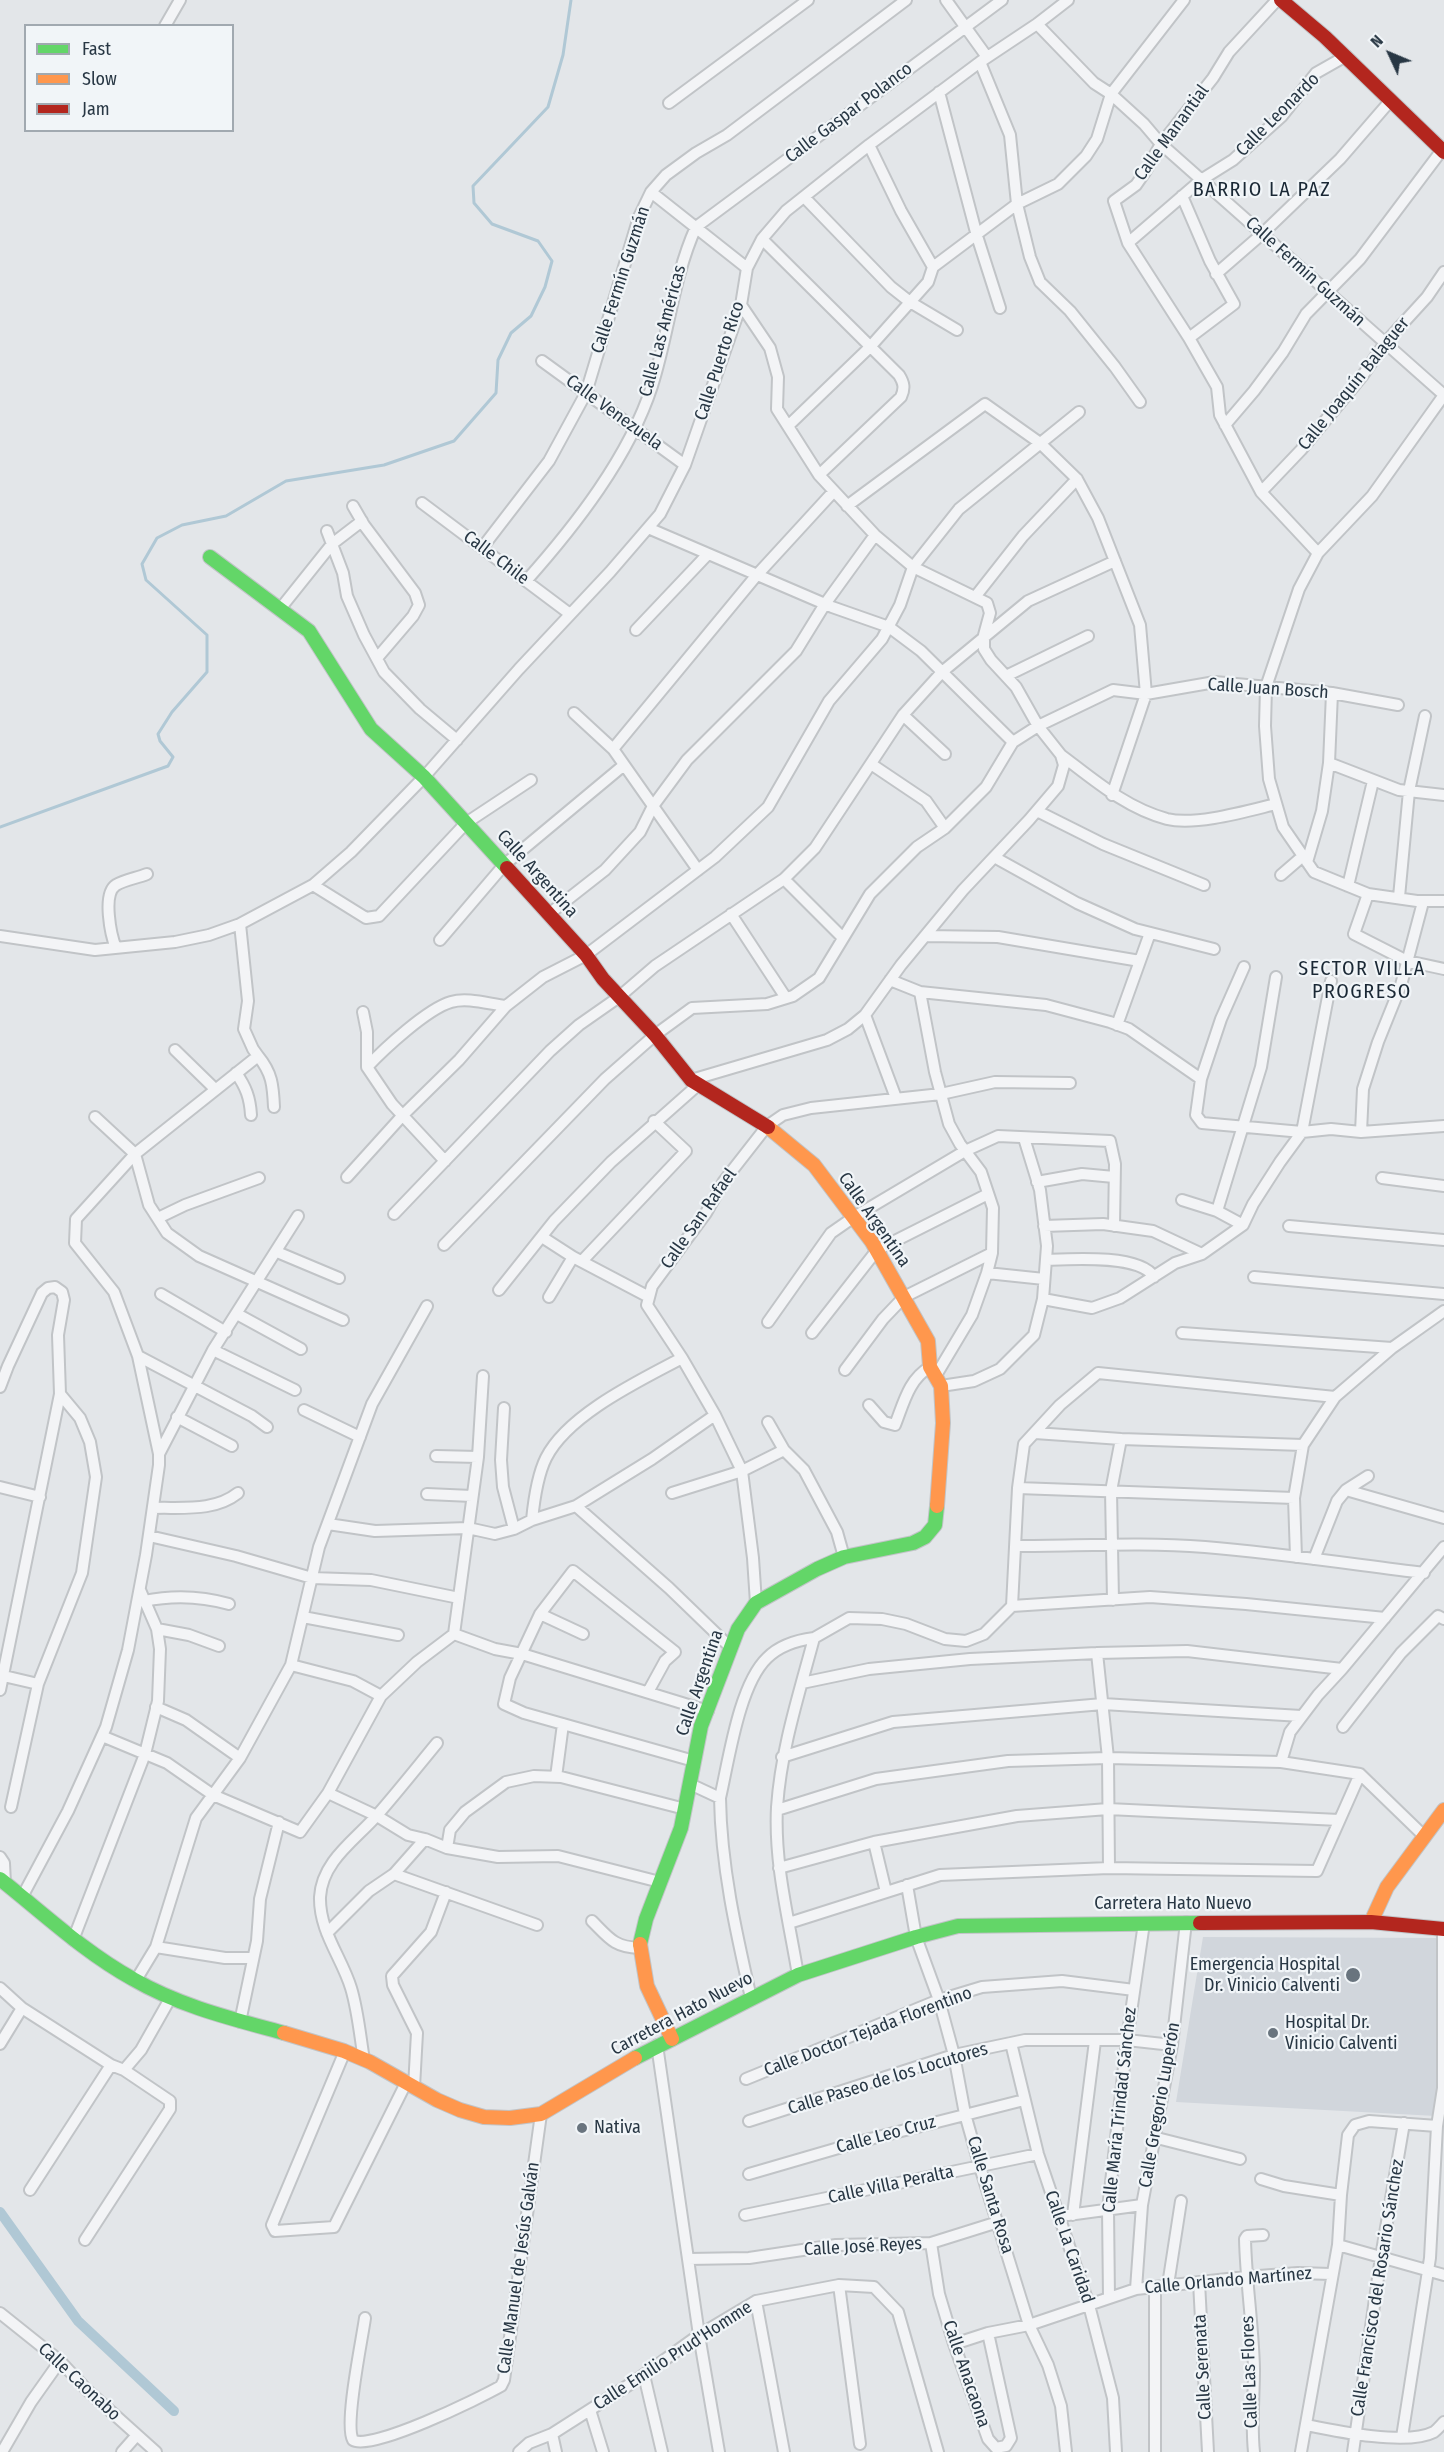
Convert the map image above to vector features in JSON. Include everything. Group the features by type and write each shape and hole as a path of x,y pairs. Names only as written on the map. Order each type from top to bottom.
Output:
{"street":[{"path":"166,24 180,0"},
{"path":"669,103 808,0"},
{"name":"Calle Fermín Guzmán","path":"482,548 549,461 586,393 639,217 651,192 666,175 680,164 727,135 906,0"},
{"path":"946,0 965,26 983,59 1010,135 1017,204 1030,257 1040,282 1070,311 1115,366 1140,402"},
{"name":"Calle Gaspar Polanco","path":"696,227 1002,0"},
{"name":"Calle Puerto Rico","path":"0,936 96,950 175,942 208,935 240,924 314,885 351,852 424,777 660,514 685,465 741,305 747,268 762,239 786,211 869,145 983,59 1037,24 1068,0"},
{"path":"788,426 870,347 928,282 933,267 1017,204 1058,184 1086,156 1097,139 1111,94 1184,0"},
{"path":"1225,424 1254,391 1283,352 1306,314 1360,259 1443,151 1346,56 1279,0"},
{"name":"Calle Manantial","path":"1128,243 1114,201 1136,185 1161,144 1213,78 1229,52 1279,0"},
{"name":"Calle Fermín Guzmán","path":"1037,24 1094,83 1111,94 1144,124 1161,144 1444,395"},
{"name":"Calle Leonardo","path":"1128,243 1201,180 1233,160 1282,116 1316,73 1346,56"},
{"path":"939,92 977,236 1000,308"},
{"path":"1216,274 1262,234 1340,159 1391,100"},
{"path":"869,145 901,211 933,267"},
{"path":"651,192 747,268"},
{"path":"1182,196 1216,274 1234,304 1189,338"},
{"path":"804,197 891,287 910,302 957,330"},
{"name":"Calle Las Américas","path":"526,580 572,528 606,478 635,428 652,386 683,255 696,227"},
{"path":"762,239 899,375 904,389 901,397 819,475"},
{"path":"1128,243 1189,338 1217,387 1220,415 1261,492 1318,553"},
{"name":"Calle Joaquín Balaguer","path":"1261,492 1301,450 1364,375 1385,343 1426,297 1444,272"},
{"path":"741,305 770,348 778,377 777,409 819,475 875,535 913,567 987,603 990,613 984,635 984,649 1016,687 1038,726 1061,755 1112,795 1169,819 1197,820 1276,804"},
{"name":"Calle Venezuela","path":"542,361 685,465"},
{"path":"1444,395 1372,496 1318,553 1299,589 1266,687 1265,726 1269,779 1283,827 1314,872 1368,894 1423,902 1444,901"},
{"path":"847,506 985,404 1040,443 1077,479 1098,518 1140,625 1146,694 1112,795"},
{"path":"347,1177 403,1115 459,1060 506,1006 543,978 586,955 698,870 768,807 829,701 882,639 900,605 913,567 959,509 1079,411"},
{"path":"975,597 1023,536 1077,479"},
{"path":"613,749 756,576 834,491"},
{"name":"Calle Chile","path":"422,503 570,614"},
{"path":"352,506 415,593 419,605 413,616 378,657"},
{"path":"280,609 332,544 362,521"},
{"path":"444,1245 605,1079 655,1035 692,1008 767,1004 786,998 819,978 870,894 917,847 945,828 986,788 1013,742 921,651 889,627 756,576 648,528"},
{"path":"327,531 343,573 347,596 384,672 412,702 457,740"},
{"path":"549,914 606,870 640,832 653,806 687,760 796,651 825,604 875,535"},
{"path":"636,630 708,554"},
{"name":"Calle Argentina","path":"210,557 309,631 371,729 424,777 586,955 619,997 695,1082 767,1126 814,1165 877,1250 928,1341 944,1423 934,1525 925,1537 914,1543 844,1557 817,1569 756,1603 729,1646 701,1726 681,1828 646,1919 639,1948 647,1986 672,2038"},
{"path":"394,1214 550,1051 579,1025 619,997 655,966 784,879 815,848 903,715 942,672 1028,601 1115,561"},
{"path":"1006,676 1088,636"},
{"name":"Calle Juan Bosch","path":"1013,742 1038,726 1113,690 1146,694 1215,682 1332,693 1398,705"},
{"path":"1281,875 1305,859 1322,811 1329,763 1332,693"},
{"path":"574,713 613,749 698,870"},
{"path":"903,715 945,754"},
{"path":"1399,897 1409,791 1425,716"},
{"path":"499,1290 542,1237 611,1162 695,1082 827,1040 848,1029 865,1015 890,980 963,890 1058,786 1064,765 1061,755"},
{"path":"1329,763 1373,781 1409,791 1444,795"},
{"path":"871,764 926,801 945,828"},
{"path":"440,940 504,865 624,765"},
{"path":"314,885 366,918 379,916 466,823 531,780"},
{"path":"1348,886 1373,781"},
{"path":"1037,810 1103,844 1204,885"},
{"path":"994,857 1077,903 1135,929 1214,949"},
{"path":"116,948 111,938 109,894 116,885 147,874"},
{"path":"784,879 843,938"},
{"path":"1368,894 1354,934 1407,961 1444,969"},
{"path":"1361,1132 1363,1089 1378,1042 1401,985 1423,902"},
{"path":"731,914 786,998"},
{"path":"240,924 248,1001 244,1029 253,1049 268,1068 273,1086 274,1107"},
{"path":"1117,1025 1150,933"},
{"path":"925,936 998,938 1140,962"},
{"path":"1244,968 1221,1019 1201,1078 1196,1115 1202,1123 1302,1132 1331,1129 1361,1132 1444,1126"},
{"path":"1217,1211 1261,1067 1276,977"},
{"path":"890,980 920,992 1046,1005 1117,1025 1129,1029 1201,1078"},
{"path":"1043,1299 1092,1308 1120,1298 1175,1263 1202,1254 1243,1225 1253,1204 1280,1161 1302,1132 1331,981"},
{"path":"920,992 949,1124 981,1172 993,1208 992,1253 987,1273 972,1315 936,1376"},
{"path":"367,1067 385,1048 433,1011 451,1002 470,1001 506,1006"},
{"path":"363,1012 367,1032 367,1067 392,1104 445,1161"},
{"path":"865,1015 896,1098"},
{"path":"175,1050 215,1089"},
{"path":"22,1897 68,1811 102,1736 128,1650 149,1536 159,1454 138,1356 114,1292 75,1243 76,1219 135,1154 258,1056"},
{"path":"236,1073 244,1084 250,1100 251,1115"},
{"name":"Calle San Rafael","path":"649,1297 652,1286 706,1213 724,1181 767,1126 783,1115 811,1108 941,1094 995,1082 1070,1083"},
{"path":"95,1118 135,1154 150,1205 167,1233 198,1256 343,1320"},
{"path":"549,1297 577,1259 686,1151 654,1121"},
{"path":"768,1322 831,1233 965,1151 998,1136 1110,1141 1115,1164 1114,1226"},
{"path":"869,1405 884,1422 895,1425 912,1383 919,1373 974,1381 1000,1369 1034,1335 1043,1299 1047,1246 1037,1182 1024,1138"},
{"path":"1037,1182 1082,1174 1114,1177"},
{"path":"158,1218 185,1205 260,1178"},
{"path":"1382,1179 1444,1186"},
{"path":"812,1333 877,1250 988,1194"},
{"path":"1182,1200 1217,1211 1243,1225"},
{"path":"159,1454 213,1350 298,1216"},
{"path":"1044,1226 1103,1224 1153,1231 1202,1254"},
{"path":"1289,1226 1444,1240"},
{"path":"542,1237 577,1259 649,1297 647,1305 682,1358 715,1415 742,1471 756,1603"},
{"path":"277,1252 339,1278"},
{"path":"845,1370 883,1319 904,1297 992,1253"},
{"path":"1046,1260 1108,1260 1143,1268 1151,1272 1154,1277"},
{"path":"987,1273 1044,1279"},
{"path":"1254,1277 1444,1294"},
{"path":"0,1387 42,1293 51,1286 62,1292 64,1300 58,1335 60,1394 0,1690"},
{"path":"161,1294 226,1332"},
{"path":"135,1980 156,1947 196,1818 240,1758 291,1665 319,1547 372,1404 427,1306"},
{"path":"1296,1557 1294,1497 1303,1445 1335,1397 1392,1348 1444,1311"},
{"path":"237,1314 301,1349"},
{"path":"1182,1333 1392,1348"},
{"path":"213,1350 295,1390"},
{"path":"138,1356 252,1416 267,1427"},
{"path":"532,1520 534,1501 546,1457 565,1434 614,1395 682,1358"},
{"path":"751,1998 728,1892 720,1822 720,1798 745,1695 755,1672 768,1656 797,1640 814,1638 849,1618 882,1619 906,1624 945,1639 966,1641 984,1634 1012,1606 1017,1546 1018,1488 1024,1444 1060,1405 1098,1373 1335,1397"},
{"path":"102,1736 167,1762 213,1795 300,1832 328,1793 381,1696 417,1662 454,1634 478,1457 483,1376"},
{"path":"11,1807 38,1684 82,1573 96,1477 90,1442 80,1418 60,1394"},
{"path":"504,1408 501,1460 503,1487 514,1528"},
{"path":"304,1410 360,1437"},
{"path":"328,1524 375,1531 468,1528 495,1534 576,1506 652,1459 715,1415"},
{"path":"177,1417 232,1446"},
{"path":"768,1422 784,1450 804,1470 837,1532 844,1557"},
{"path":"1035,1433 1120,1439 1303,1445"},
{"path":"1113,1600 1111,1491 1120,1439"},
{"path":"672,1493 742,1471 784,1450"},
{"path":"436,1456 478,1457"},
{"path":"1314,1559 1336,1502 1346,1490 1368,1476"},
{"path":"0,1487 40,1497"},
{"path":"1018,1488 1294,1497"},
{"path":"1346,1490 1444,1518"},
{"path":"153,1508 214,1505 229,1501 238,1493"},
{"path":"427,1494 472,1496"},
{"path":"576,1506 669,1588 729,1646"},
{"path":"149,1536 236,1556 312,1578 371,1580 459,1598"},
{"path":"1017,1546 1113,1544 1204,1547 1424,1573"},
{"path":"1281,1762 1290,1732 1301,1716 1444,1547"},
{"path":"648,1692 665,1660 675,1652 573,1571 540,1614 510,1678 504,1704 524,1713 694,1761"},
{"path":"73,1940 145,1754 156,1707 160,1649 157,1629 140,1590"},
{"path":"144,1601 167,1596 211,1599 229,1604"},
{"path":"1012,1606 1150,1597 1385,1618"},
{"path":"540,1614 583,1634"},
{"path":"1343,1727 1401,1653 1438,1616 1444,1619"},
{"path":"303,1617 398,1635"},
{"path":"157,1629 189,1635 219,1646"},
{"path":"454,1634 495,1649 522,1654 708,1711"},
{"path":"798,1975 779,1868 777,1810 782,1757 814,1638"},
{"path":"802,1683 869,1669 970,1659 1097,1653 1187,1651 1342,1669"},
{"path":"1097,1653 1107,1758 1108,1868"},
{"path":"291,1665 352,1682 381,1696"},
{"path":"2,1675 38,1684"},
{"path":"782,1757 893,1722 1103,1704 1301,1716"},
{"path":"156,1707 186,1720 240,1758"},
{"path":"556,1777 563,1724"},
{"path":"364,2060 351,1987 327,1933 320,1898 325,1877 332,1863 377,1815 437,1743"},
{"path":"777,1810 876,1779 1008,1761 1107,1758 1281,1762 1360,1774 1424,1836"},
{"path":"789,1923 940,1875 1108,1868 1317,1871 1360,1774"},
{"path":"447,1848 450,1830 465,1812 506,1782 534,1776 556,1777 685,1809"},
{"path":"690,1784 720,1798"},
{"path":"328,1793 377,1815 408,1835 447,1848 498,1857 558,1856 660,1882"},
{"path":"779,1868 874,1842 1017,1816 1108,1809 1339,1820"},
{"path":"1371,1922 1387,1887 1444,1810"},
{"path":"240,2022 253,1958 260,1899 279,1822"},
{"path":"327,1933 369,1891 394,1874 425,1839"},
{"path":"874,1842 886,1892"},
{"path":"0,1857 4,1863 3,1881"},
{"path":"394,1874 537,1925"},
{"name":"Carretera Hato Nuevo","path":"3,1881 73,1940 135,1980 171,1997 240,2022 345,2051 458,2111 482,2117 524,2118 541,2114 657,2045 798,1975 958,1926 1371,1922 1443,1928"},
{"name":"Calle Santa Rosa","path":"907,1886 916,1937 939,2000 954,2055 965,2114 980,2167 1029,2325 1048,2366 1061,2406 1066,2452"},
{"path":"345,2051 272,2225 274,2231 334,2227 410,2085 417,2033 393,1985 392,1976 431,1932 446,1892"},
{"path":"592,1921 613,1942 625,1947 639,1948"},
{"name":"Calle Gregorio Luperón","path":"1136,2289 1142,2205 1172,2045 1186,1922"},
{"name":"Calle María Trindad Sánchez","path":"1109,2298 1108,2209 1127,2040 1144,1923"},
{"path":"1402,2437 1428,2270 1437,2126 1444,2088 1443,1928"},
{"path":"156,1947 225,1958 253,1958"},
{"name":"Calle Doctor Tejada Florentino","path":"746,2079 939,2000 982,1988 1062,1981 1134,1990"},
{"path":"0,1988 22,2008 111,2065 124,2070 161,2093 170,2101 170,2109 85,2240"},
{"path":"124,2070 141,2050 171,1997"},
{"path":"0,2044 22,2008"},
{"name":"Calle Paseo de los Locutores","path":"749,2121 954,2055 1025,2040 1127,2040 1172,2045"},
{"path":"1073,2215 1095,2041"},
{"name":"Calle La Caridad","path":"1011,2043 1038,2154 1089,2305 1113,2398 1116,2452"},
{"path":"657,2045 699,2336 719,2452"},
{"path":"30,2190 111,2065"},
{"name":"Calle Leo Cruz","path":"749,2174 866,2140 1024,2100"},
{"name":"Calle Manuel de Jesús Galván","path":"365,2318 350,2418 352,2440 358,2445 367,2448 379,2447 438,2423 501,2386 513,2329 541,2114"},
{"path":"1301,2452 1338,2245 1348,2135 1355,2125 1369,2121 1437,2126"},
{"name":"Calle Francisco del Rosario Sánchez","path":"1353,2452 1381,2257 1404,2123"},
{"path":"1156,2138 1240,2159"},
{"name":"Calle Villa Peralta","path":"745,2214 1038,2154"},
{"path":"1261,2179 1284,2186 1341,2195"},
{"path":"1168,2285 1181,2201"},
{"path":"1059,2216 1142,2205"},
{"name":"Calle José Reyes","path":"688,2259 749,2258 836,2245 931,2243 998,2222"},
{"name":"Calle Las Flores","path":"1254,2452 1252,2432 1254,2368 1245,2277 1245,2239 1247,2235 1263,2235"},
{"name":"Calle Anacaona","path":"931,2243 939,2294 954,2344 988,2439 996,2448 1006,2446 1011,2438 988,2334"},
{"path":"1338,2245 1444,2275"},
{"name":"Calle Orlando Martínez","path":"954,2344 1029,2325 1136,2289 1245,2277 1298,2273 1331,2274"},
{"name":"Calle Serenata","path":"1199,2282 1208,2452"},
{"path":"839,2285 860,2444"},
{"name":"Calle Emilio Prud'Homme","path":"519,2452 529,2443 552,2434 590,2410 699,2336 756,2301 839,2285 874,2287 898,2313 938,2452"},
{"path":"1155,2288 1155,2452"},
{"path":"756,2301 784,2452"},
{"name":"Calle Caonabo","path":"0,2313 60,2361 156,2452"},
{"path":"2,2452 31,2402 60,2361"},
{"path":"644,2375 662,2452"},
{"path":"590,2410 603,2452"},
{"path":"1307,2425 1356,2434 1402,2437 1428,2434 1435,2431 1443,2420"},
{"path":"552,2434 556,2452"},
{"path":"123,2452 137,2436"}],"shaded area":[{"path":"1203,1937 1438,1938 1442,2033 1436,2116 1176,2102"}],"waterway":[{"path":"0,827 168,766 173,757 160,741 158,734 172,712 207,672 207,635 146,580 142,564 157,538 182,525 226,516 286,481 384,465 454,441 496,393 498,360 511,333 531,316 545,287 552,261 538,241 492,224 474,203 473,186 548,107 563,55 571,0"},
{"path":"0,2212 78,2321 174,2411"}],"traffic: fast":[{"path":"210,557 309,631 371,729 424,777 507,868"},
{"path":"640,1944 646,1919 681,1828 701,1726 738,1629 756,1603 817,1569 844,1557 913,1543 925,1537 935,1525 937,1506"},
{"path":"0,1879 81,1944 133,1979 188,2004 284,2033"},
{"path":"635,2058 798,1975 958,1926 1200,1923"}],"traffic: slow":[{"path":"768,1127 814,1165 872,1242 928,1341 930,1367 941,1386 943,1423 937,1506"},
{"path":"1371,1922 1387,1887 1444,1810"},
{"path":"640,1944 647,1986 672,2039"},
{"path":"284,2033 344,2051 370,2062 437,2100 484,2117 510,2118 541,2114 635,2058"}],"traffic: jam":[{"path":"1281,0 1325,37 1444,152"},
{"path":"507,868 586,955 603,979 655,1035 691,1080 768,1127"},
{"path":"1200,1923 1371,1922 1444,1929"}],"place":[{"name":"Emergencia Hospital Dr. Vinicio Calventi","path":"1353,1975"},
{"name":"Hospital Dr. Vinicio Calventi","path":"1273,2033"},
{"name":"Nativa","path":"582,2128"}],"district":[{"name":"BARRIO LA PAZ","path":"1262,190"},
{"name":"SECTOR VILLA PROGRESO","path":"1362,980"}]}
